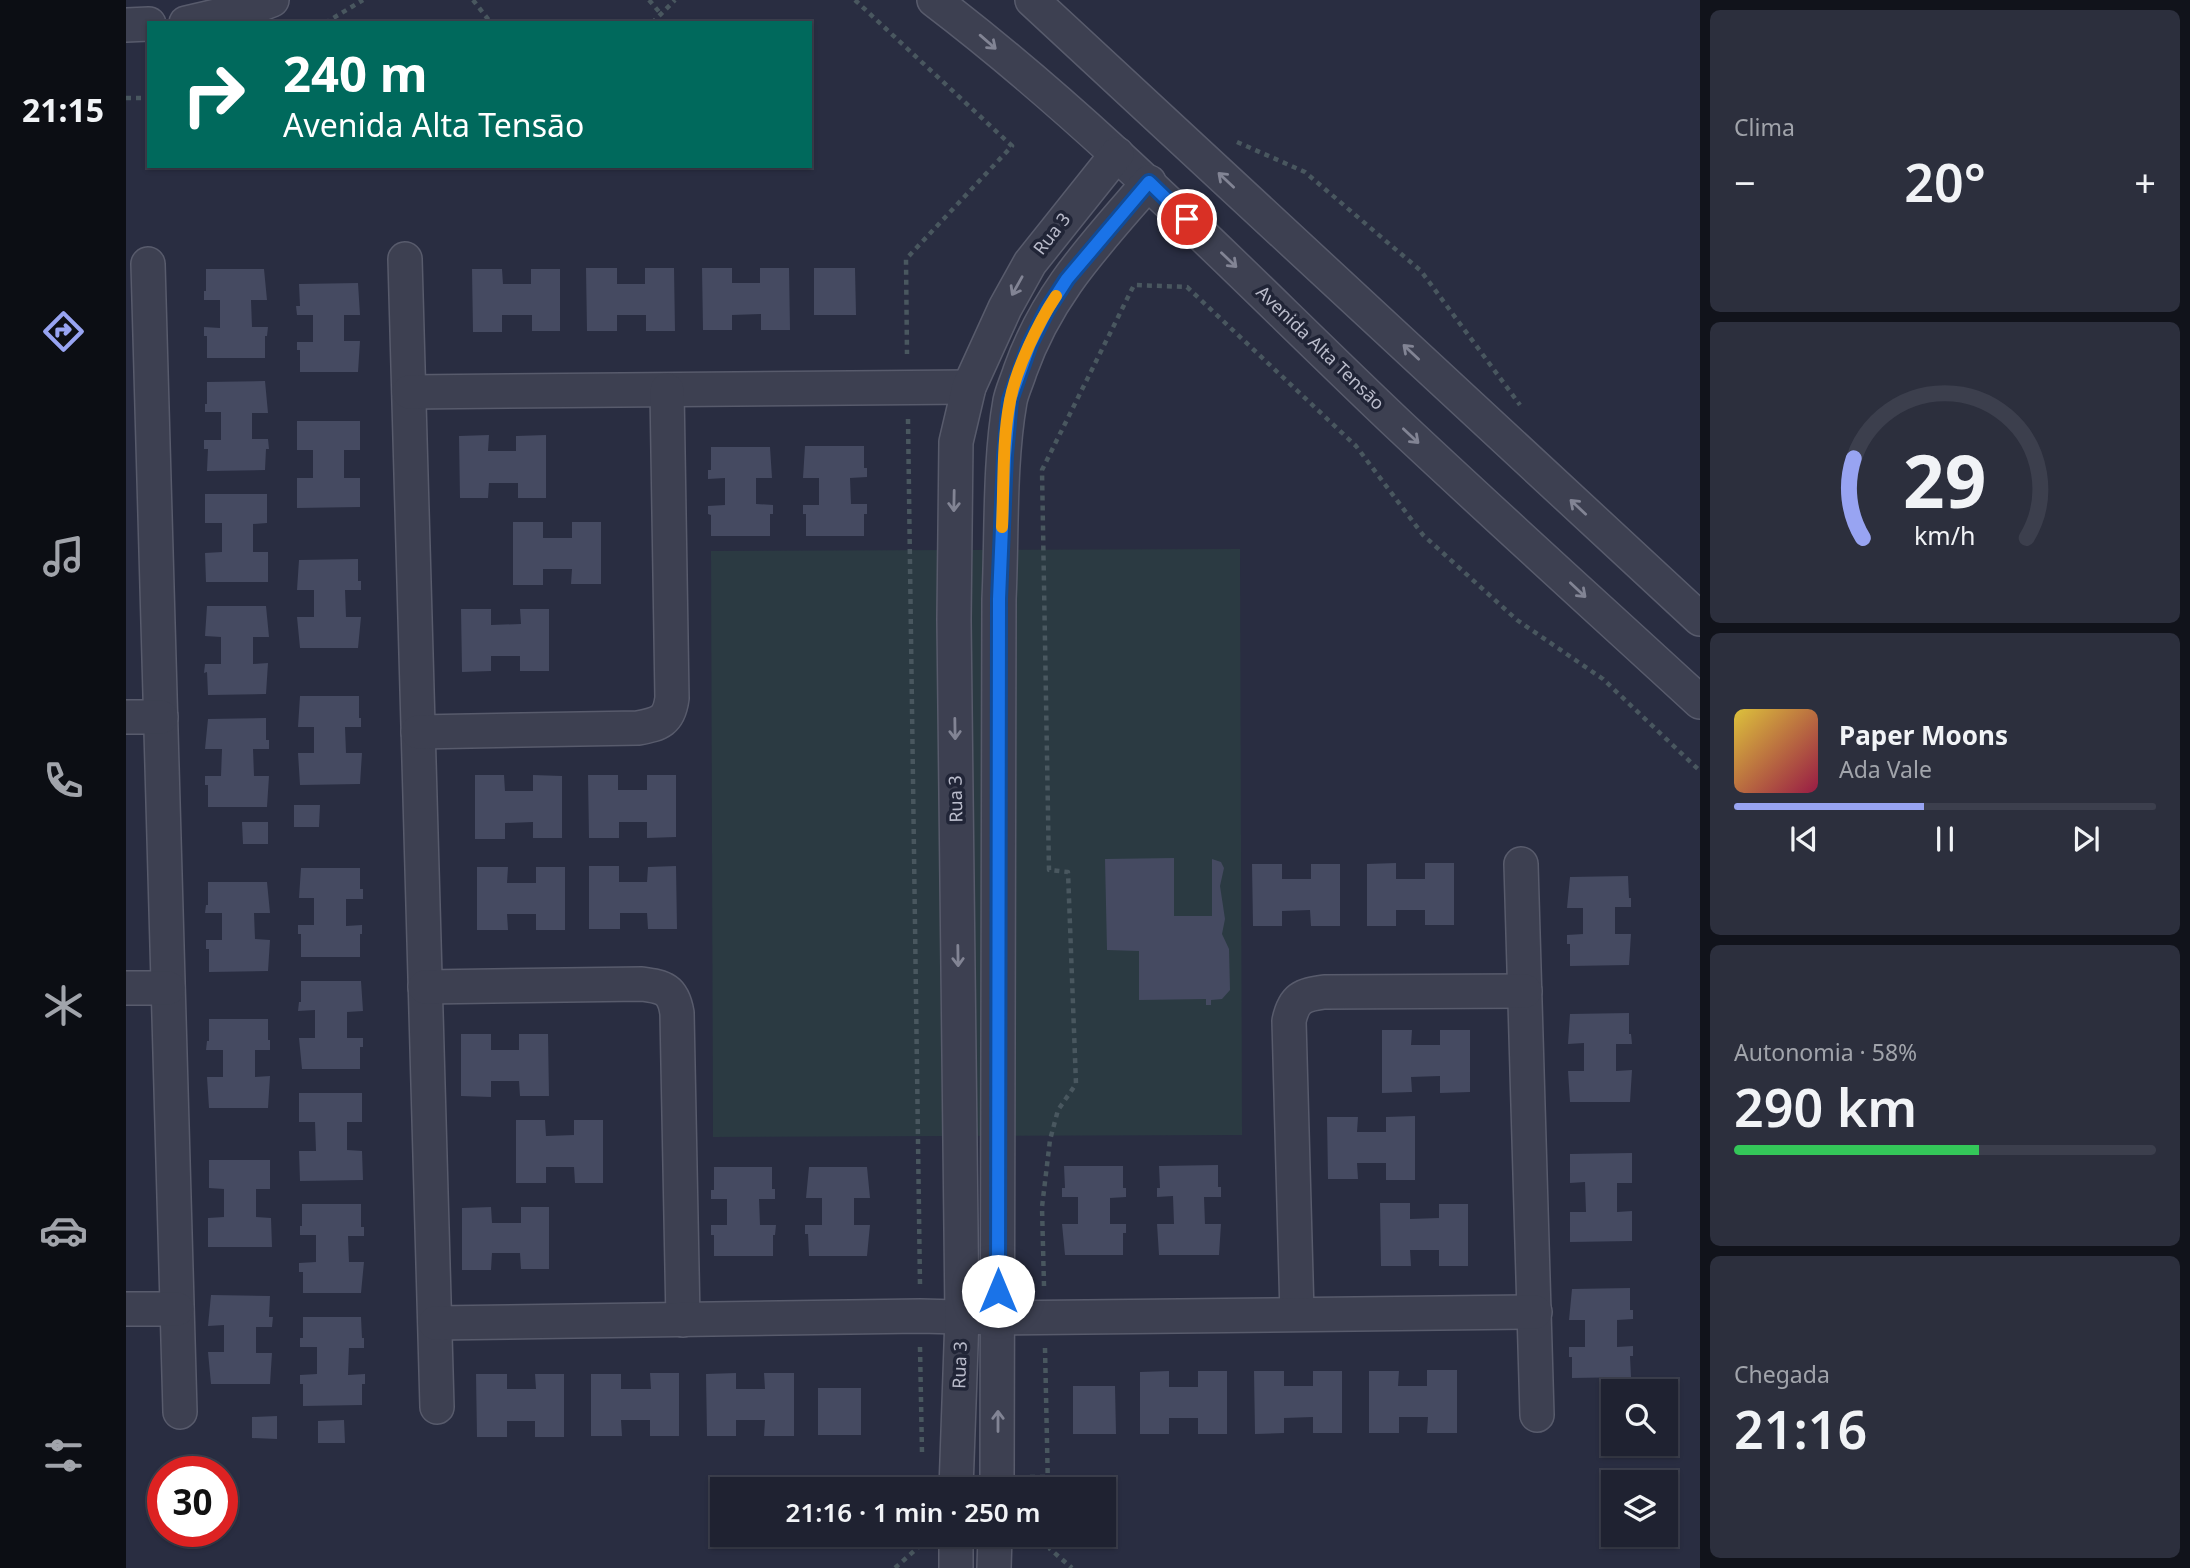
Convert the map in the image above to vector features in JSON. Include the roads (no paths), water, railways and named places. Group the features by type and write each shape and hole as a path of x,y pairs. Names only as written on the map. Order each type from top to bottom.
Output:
{"street":[{"path":"195,21 251,8 272,0"},
{"name":"Avenida Alta Tensāo","path":"934,0 970,27 1149,182 1400,426 1700,702"},
{"path":"1032,0 1700,619"},
{"path":"126,25 147,24"},
{"name":"Rua 3","path":"956,1477 962,1317 954,523 956,442 969,387 1005,308 1030,262 1117,154"},
{"name":"Rua 3","path":"997,1477 999,599 1010,400 1030,344 1047,310 1067,279 1149,182"},
{"path":"405,259 437,1407"},
{"path":"148,264 139,370 161,717 180,1412"},
{"path":"409,392 969,387"},
{"path":"418,732 638,727 653,725 664,719 670,710 672,698 667,390"},
{"path":"126,718 161,717"},
{"path":"1521,864 1537,1415"},
{"path":"425,987 642,984 668,991 675,1000 683,1320"},
{"path":"126,988 168,988"},
{"path":"1297,1314 1289,1021 1298,1000 1309,994 1324,992 1525,991"},
{"path":"126,1309 177,1309"},
{"path":"435,1323 920,1316 998,1318 1535,1312"},
{"path":"956,1547 956,1568"},
{"path":"994,1568 995,1547"}]}
